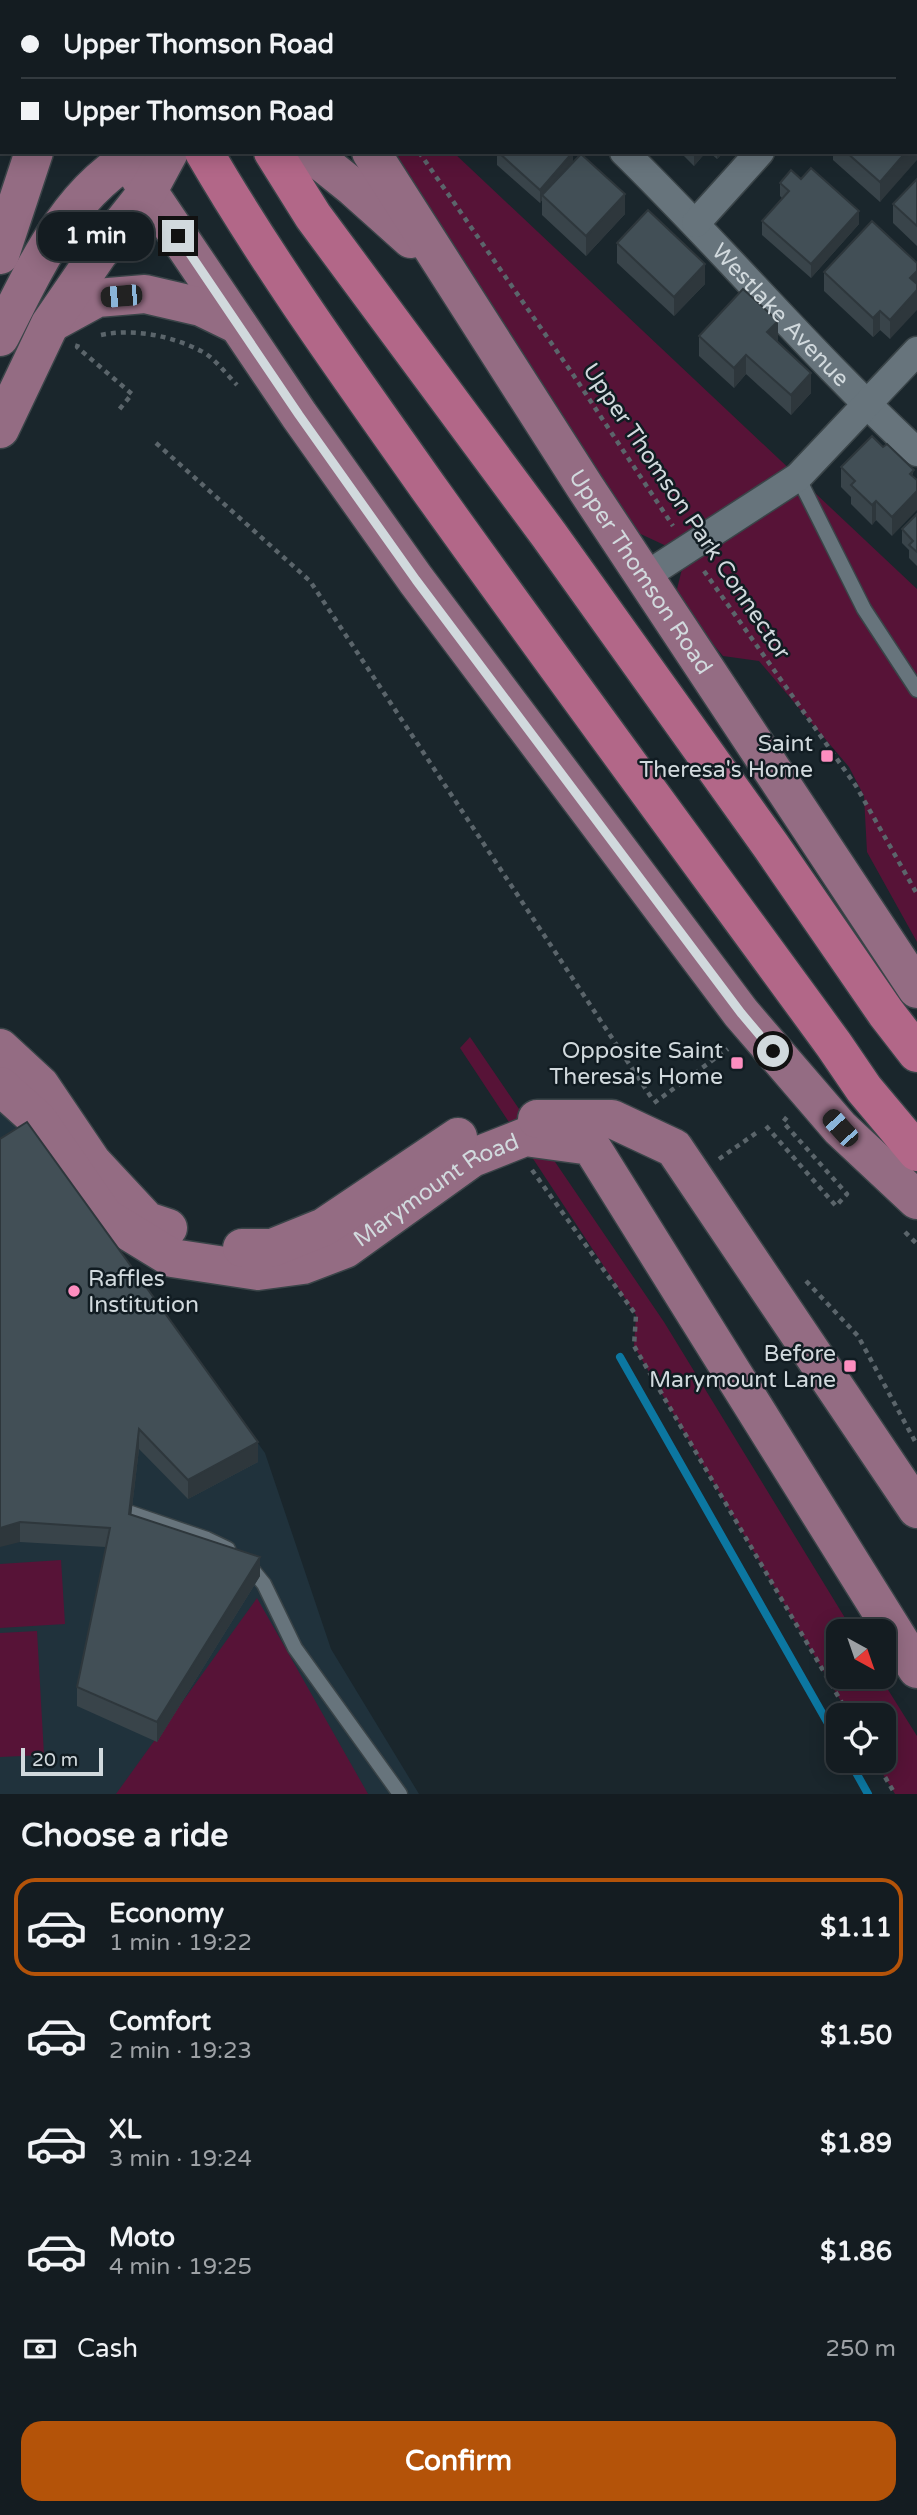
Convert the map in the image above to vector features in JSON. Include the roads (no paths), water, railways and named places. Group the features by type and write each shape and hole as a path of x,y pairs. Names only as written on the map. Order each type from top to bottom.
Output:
{"highway":[{"path":"205,154 251,230 332,350 492,576 864,1089 917,1152"},
{"path":"274,154 313,216 549,535 771,846 886,1013 917,1053"}],"main road":[{"path":"0,255 33,154"},
{"path":"64,335 98,254 148,191 168,154"},
{"path":"312,154 354,188 447,272"},
{"name":"Upper Thomson Road","path":"372,154 644,577 917,989"},
{"path":"0,337 34,269 65,220 89,191 131,155 148,191 299,415 416,580 741,1013 840,1128 917,1200"},
{"path":"0,429 64,335 97,298 145,294 201,307 238,325"},
{"name":"Marymount Road","path":"0,1048 40,1085 92,1162 147,1221 223,1248 272,1248 324,1227 459,1137 517,1119 612,1119 674,1148 917,1509"},
{"name":"Marymount Road","path":"0,1086 38,1120 105,1217 172,1258 258,1271 303,1265 345,1249 472,1158 524,1137 591,1146 917,1669"}],"street":[{"name":"Westlake Avenue","path":"626,154 696,223 866,405 917,452"},
{"name":"Westlake Avenue","path":"696,223 759,154"},
{"name":"Westlake Avenue","path":"644,577 798,477 917,351"}],"lane":[{"path":"798,477 864,609 917,690"},
{"path":"99,1502 207,1539 241,1556 264,1584 295,1648 400,1794"}],"waterway":[{"path":"620,1357 826,1720"},
{"path":"856,1773 868,1794"}],"place":[{"name":"Saint Theresa's Home","path":"827,756"},
{"name":"Opposite Saint Theresa's Home","path":"737,1063"},
{"name":"Raffles Institution","path":"74,1291"},
{"name":"Before Marymount Lane","path":"850,1366"}]}
